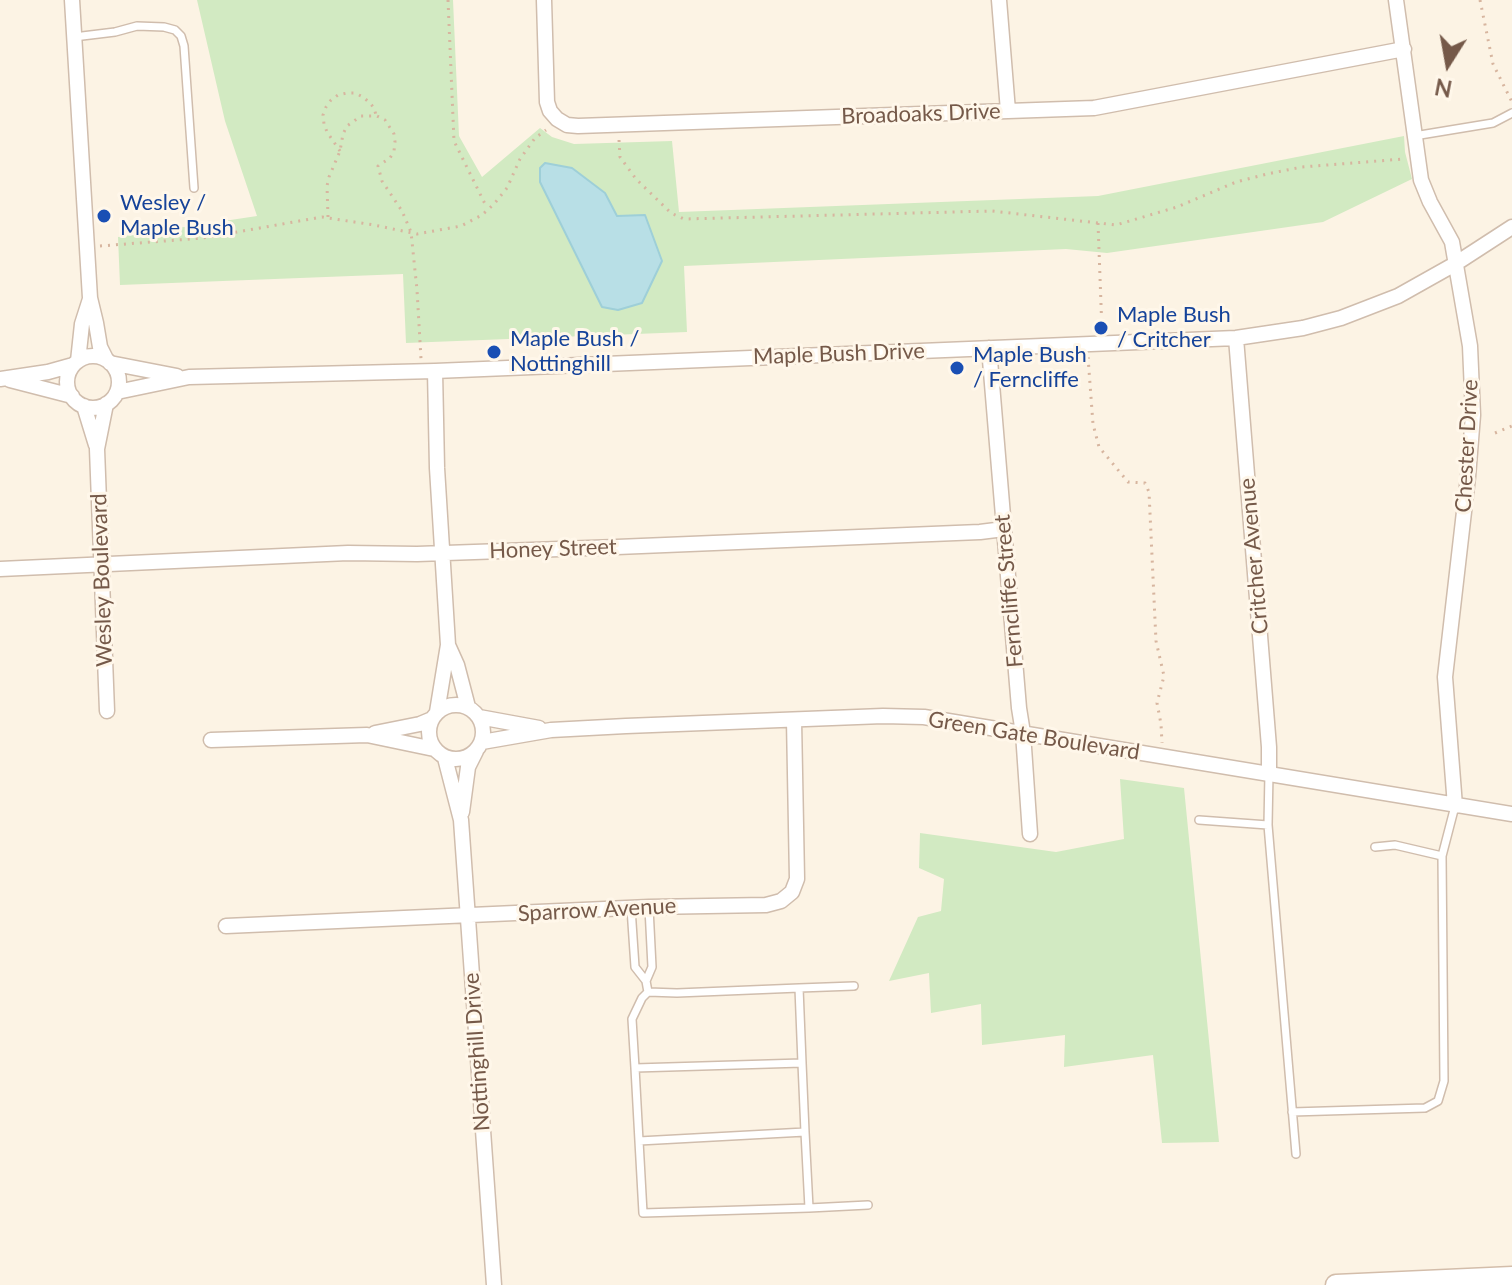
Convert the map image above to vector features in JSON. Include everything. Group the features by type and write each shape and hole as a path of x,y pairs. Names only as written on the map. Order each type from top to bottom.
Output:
{"main road":[{"path":"1336,1285 1512,1277"}],"street":[{"path":"1,379 92,407 112,398 119,380 118,373 100,347 90,298 72,0"},
{"path":"544,0 547,102 557,119"},
{"path":"999,0 1008,111"},
{"name":"Chester Drive","path":"1396,0 1421,180 1452,242 1470,346 1473,415 1445,677 1455,806"},
{"name":"Broadoaks Drive","path":"557,119 567,125 578,126 1094,108 1404,49"},
{"name":"Maple Bush Drive","path":"108,361 189,377 428,371 1236,338 1341,318 1398,296 1512,227"},
{"path":"78,401 69,390 68,377 76,363 90,298"},
{"name":"Critcher Avenue","path":"1236,338 1269,773"},
{"name":"Ferncliffe Street","path":"989,348 1030,834"},
{"path":"1,379 48,372 92,356 108,361"},
{"path":"428,371 448,645 435,716 428,734 439,753"},
{"name":"Maple Bush Drive","path":"112,398 189,377"},
{"name":"Wesley Boulevard","path":"107,711 97,449 112,398"},
{"name":"Wesley Boulevard","path":"78,401 97,449"},
{"name":"Honey Street","path":"0,569 1004,529"},
{"path":"367,735 462,759 479,746 483,729 473,712 448,645"},
{"path":"211,740 367,735 420,724 452,705 473,712"},
{"name":"Green Gate Boulevard","path":"473,712 551,730"},
{"name":"Green Gate Boulevard","path":"479,746 551,730 883,716 924,717 1512,814"},
{"name":"Sparrow Avenue","path":"226,926 649,907 766,905 781,901 792,892 797,879 794,720"},
{"name":"Nottinghill Drive","path":"479,746 468,767 461,820 494,1285"},
{"name":"Nottinghill Drive","path":"439,753 461,820"}],"lane":[{"path":"74,37 137,26 164,27 175,30 181,36 194,188"},
{"path":"1414,136 1493,123 1512,113"},
{"path":"1269,773 1268,825 1296,1154"},
{"path":"1292,1112 1425,1108 1438,1101 1444,1081 1442,856 1455,806"},
{"path":"1199,820 1268,825"},
{"path":"1375,847 1395,845 1442,856"},
{"path":"646,981 652,967 649,907"},
{"path":"631,908 635,967 646,981 648,992"},
{"path":"854,986 648,992 642,998 632,1019 643,1213 868,1205"},
{"path":"799,988 809,1208"},
{"path":"635,1068 802,1063"},
{"path":"639,1141 805,1132"}],"path":[{"path":"448,0 454,141 488,210"},
{"path":"1480,0 1493,64 1512,103"},
{"path":"340,151 324,124 323,115 331,100 338,95 355,93 370,103 376,116"},
{"path":"328,217 327,186 347,126 361,116 376,116 385,120 391,126 395,142 390,158 378,166 382,181 402,211 411,232 428,371"},
{"path":"87,247 203,238 328,217 417,234 461,226 488,210 507,188 520,159 535,138 557,119"},
{"path":"617,125 620,157 636,179 671,213 684,219 992,211 1116,225 1177,207 1236,182 1291,169 1417,157"},
{"path":"1098,223 1102,321"},
{"path":"1088,345 1093,424 1099,447 1128,482 1145,483 1149,492 1156,641 1164,676 1157,703 1163,736"},
{"path":"1495,433 1512,426"}],"green space":[{"path":"197,0 453,0 459,136 482,177 540,128 552,137 574,144 672,141 679,212 1098,196 1404,136 1412,179 1323,222 1107,253 1066,249 684,266 687,332 406,343 403,274 120,285 118,237 257,216 225,121"},
{"path":"1120,779 1184,788 1219,1142 1162,1143 1153,1055 1064,1067 1065,1035 982,1045 981,1004 931,1013 929,973 889,981 918,917 941,911 944,879 919,868 920,833 1056,852 1124,839"}],"water":[{"path":"545,163 572,168 605,193 617,216 645,215 662,261 642,303 618,310 602,307 540,182 540,168"}],"place":[{"name":"Wesley / Maple Bush","path":"104,216"},
{"name":"Maple Bush / Critcher","path":"1101,328"},
{"name":"Maple Bush / Nottinghill","path":"494,352"},
{"name":"Maple Bush / Ferncliffe","path":"957,368"}]}
